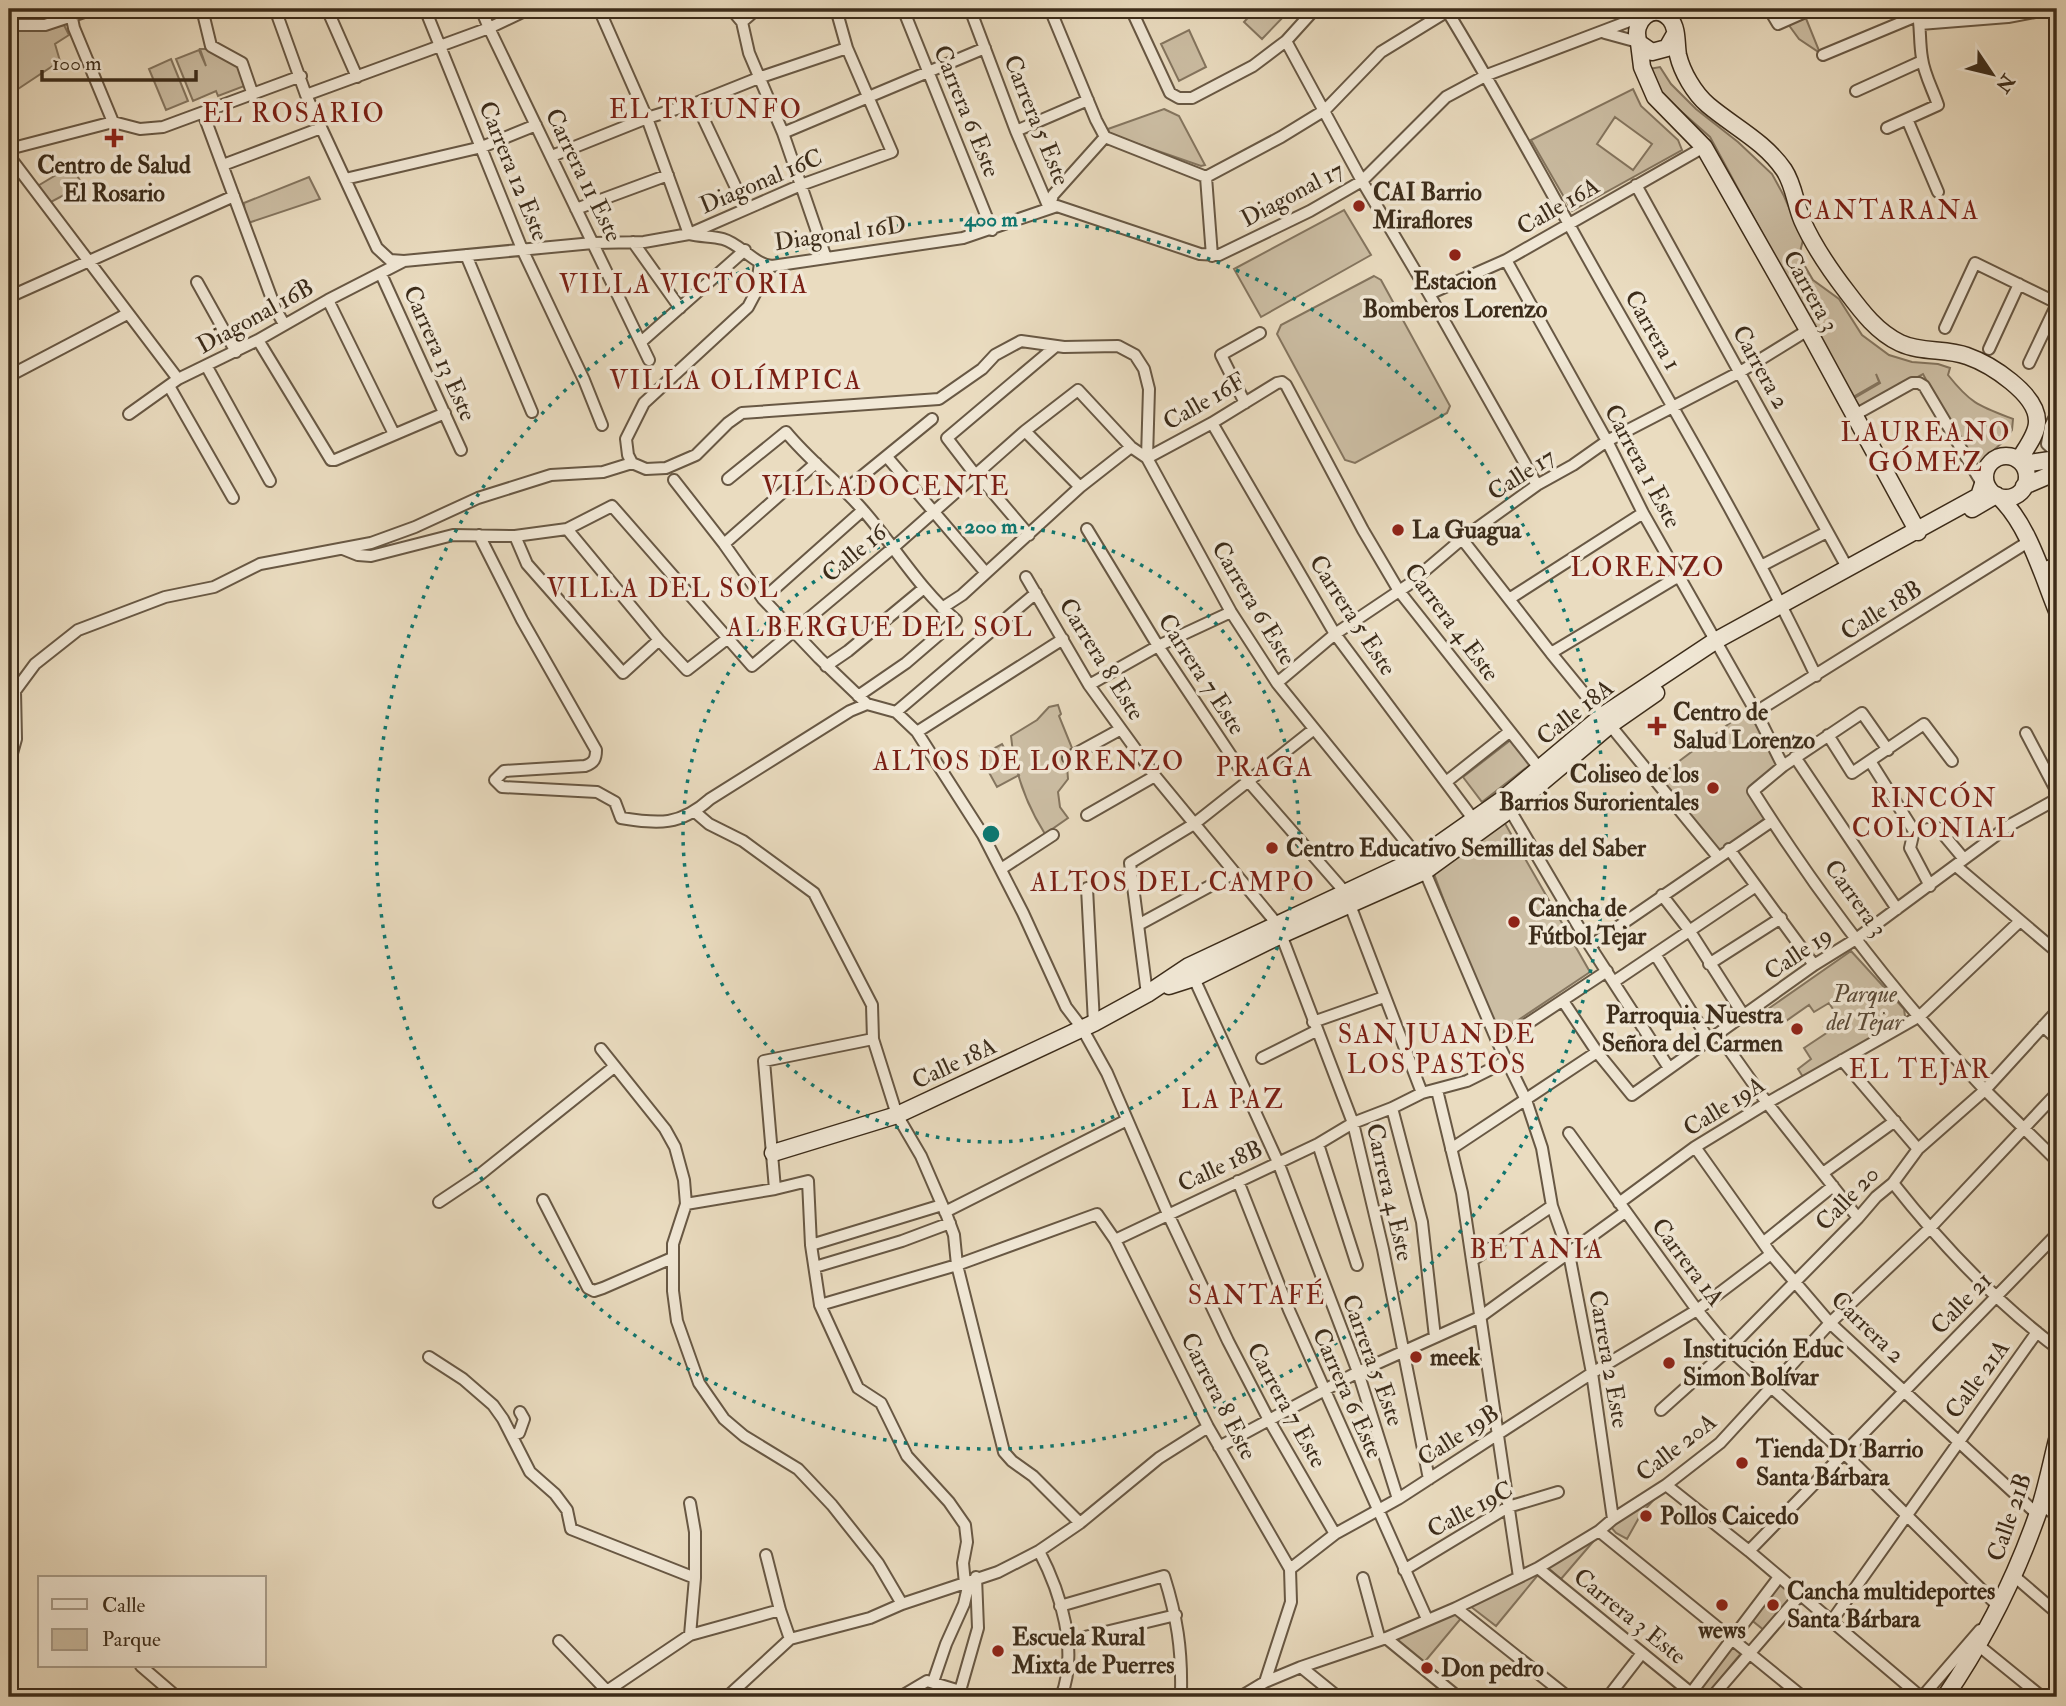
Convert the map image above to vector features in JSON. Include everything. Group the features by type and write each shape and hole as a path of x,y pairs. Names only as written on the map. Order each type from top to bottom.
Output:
{"street":[{"path":"9,25 45,26 71,12 93,9"},
{"path":"202,9 211,46 242,63 253,94"},
{"name":"Carrera 13 Este","path":"275,9 306,95 377,248 390,260 404,261"},
{"path":"327,9 356,77"},
{"name":"Carrera 12 Este","path":"425,9 522,249 584,380 602,425"},
{"name":"Carrera 11 Este","path":"481,9 649,360"},
{"path":"306,95 489,28 529,9"},
{"path":"599,9 647,118 689,234 723,239 745,250 760,263"},
{"path":"731,9 742,22 749,54 783,133 826,258"},
{"path":"742,22 757,9"},
{"path":"836,9 847,48 867,96"},
{"name":"Carrera 6 Este","path":"903,9 992,230"},
{"name":"Carrera 5 Este","path":"970,9 1016,131 1049,208"},
{"path":"1050,9 1105,137 1206,177 1282,137 1325,110 1381,52 1448,9"},
{"path":"1131,9 1170,93 1179,98 1192,98 1253,66 1286,41 1315,9"},
{"name":"Carrera 1","path":"1448,9 1785,609 1816,676"},
{"path":"1603,33 1639,42 1652,51 1660,51 1673,41 1680,9"},
{"path":"1769,9 1778,24 1812,9"},
{"path":"1823,55 1919,16 2008,17 2052,9"},
{"path":"71,12 74,28 113,122"},
{"path":"1639,42 1636,35 1639,22 1654,12 1670,18 1679,57 1692,85 1705,103 1768,149 1785,172 1801,219 1821,254 1870,322 1898,342 1913,348 1966,355 1989,367 2024,393 2038,422 2021,462 2027,479 2022,489 2021,523"},
{"name":"Diagonal 17","path":"1212,256 1219,256 1310,211 1362,181 1446,97 1487,75 1654,12"},
{"path":"1887,128 1938,105 1922,61 1919,16"},
{"path":"1286,41 1362,181 1537,485"},
{"name":"Carrera 3","path":"1639,42 1642,67 1655,97 1704,147 1918,532"},
{"path":"552,156 647,118 847,48"},
{"path":"783,133 985,48"},
{"path":"1856,91 1922,61"},
{"path":"9,149 113,122 140,129 163,127 301,76"},
{"name":"Diagonal 16C","path":"404,261 593,243 638,242 689,234 801,185 892,152 867,96"},
{"path":"1016,131 1088,100"},
{"path":"696,103 746,209"},
{"path":"203,113 276,310 285,324"},
{"path":"1907,119 1938,192"},
{"path":"345,179 482,147 536,125"},
{"path":"223,165 321,128"},
{"path":"1049,208 1053,195 1105,137"},
{"name":"Calle 16A","path":"1429,294 1506,260 1704,147"},
{"path":"9,156 127,314 173,383 233,498"},
{"path":"576,209 668,175"},
{"path":"1049,208 1057,206 1070,209 1212,256 1206,177"},
{"name":"Carrera 2","path":"1636,186 1848,569"},
{"path":"9,297 234,196"},
{"name":"Diagonal 16D","path":"632,463 626,439 643,402 748,307 756,292 760,263 772,266 963,238 1049,208"},
{"path":"638,242 680,308"},
{"path":"641,342 745,250"},
{"path":"466,255 532,411"},
{"name":"Carrera 1 Este","path":"1506,260 1607,440 1643,513 1756,712 1783,766"},
{"name":"Diagonal 16B","path":"129,414 173,383 404,261"},
{"path":"1945,328 1975,263 2057,303 2029,363"},
{"name":"Carrera 13 Este","path":"381,274 461,450"},
{"path":"197,282 236,352"},
{"path":"1989,349 2020,284"},
{"path":"328,300 394,434"},
{"path":"9,376 127,314"},
{"name":"Calle 17","path":"1277,683 1335,634 1399,591 1462,539 1537,485 1573,465 1607,440 1740,372 1808,330"},
{"path":"1245,403 1221,355 1260,333"},
{"path":"258,340 329,456 335,460 446,412"},
{"path":"9,764 16,739 15,691 35,664 78,630 165,597 214,587 260,565 371,543 415,527 478,498 551,475 603,472 632,463 646,469 666,468 696,455 728,422 742,413 939,399 982,369 1009,345 1021,341 1056,346 1118,346 1135,355 1144,369 1149,389 1147,458"},
{"path":"1030,535 947,438 1056,346"},
{"path":"207,367 270,481"},
{"name":"Calle 16F","path":"1147,458 1212,424 1282,382"},
{"name":"Carrera 4 Este","path":"1282,382 1399,591 1539,768"},
{"path":"1853,416 1912,383 1924,386 1991,489 2010,506 2021,523 2057,611"},
{"name":"Calle 16","path":"727,638 752,666 977,476 1026,431 1078,390 1131,447"},
{"path":"2057,413 2050,426 2047,444 2057,453"},
{"path":"845,490 932,419"},
{"name":"Carrera 5 Este","path":"1212,424 1335,634 1474,820"},
{"path":"1026,431 1080,487"},
{"path":"728,479 786,432 806,456 845,490 894,547 924,588 956,620 906,663 858,696"},
{"path":"942,608 962,595 1080,487 1131,447 1147,458"},
{"path":"887,457 986,573"},
{"path":"2057,459 2021,462 2011,457 1996,459 1986,471 1991,489 2007,498 2057,472"},
{"name":"Carrera 6 Este","path":"1147,458 1231,612 1277,683 1422,865"},
{"path":"724,544 816,463"},
{"path":"674,480 763,599 826,666 867,704 896,712 1036,593"},
{"name":"Calle 18A","path":"1785,609 1848,569 1991,489"},
{"name":"Calle 18A","path":"1422,865 1474,820 1506,804 1539,768 1718,645 1991,489"},
{"path":"343,549 358,555 372,556 453,535 515,536 567,529 612,506 727,638 687,670 567,529"},
{"path":"763,599 863,510"},
{"path":"1509,599 1643,513"},
{"name":"Carrera 7 Este","path":"1087,529 1158,646 1248,781 1348,899 1422,1093"},
{"path":"1761,566 1828,532"},
{"path":"479,536 522,620 596,750 596,758 585,766 504,771 495,780 502,787 597,792 615,802 621,818 661,822 686,817 850,711 867,704"},
{"path":"515,536 527,564 623,673 659,640"},
{"path":"1462,539 1551,653 1718,857"},
{"name":"Calle 18B","path":"1756,712 2028,542"},
{"path":"2040,569 2057,563"},
{"path":"1551,653 1679,576"},
{"name":"Carrera 8 Este","path":"1026,577 1089,685 1155,776 1279,929"},
{"path":"826,666 924,588"},
{"path":"1089,685 1158,646 1231,612"},
{"path":"917,733 1062,639"},
{"name":"Carrera 7 Este","path":"896,712 917,733 983,835 1023,913 1062,1001 1088,1025 1168,1214 1269,1420 1335,1534"},
{"path":"1590,946 1772,821 1753,791 1795,757 1828,735 1862,713 1888,750"},
{"name":"Calle 18A","path":"773,1153 897,1115 1088,1025 1279,929 1422,865 1506,804 1606,721"},
{"path":"1828,735 1852,773 1924,724 1952,761"},
{"path":"1068,758 1121,729"},
{"path":"1147,994 1130,863 1194,824 1314,729"},
{"path":"1446,782 1509,732"},
{"path":"2026,733 2057,792"},
{"path":"1795,757 1897,909"},
{"path":"1870,761 1914,831 1910,848 1930,886"},
{"path":"1087,815 1155,776"},
{"name":"Calle 19","path":"1597,1052 1632,1095 1814,965 1856,939 2010,825 2057,799"},
{"path":"1506,804 1590,946 1669,1068"},
{"path":"695,813 709,824 743,841 814,893 872,1006 873,1039 897,1115 921,1156 950,1223 957,1265 1004,1452 1033,1476 1080,1523"},
{"name":"Carrera 3","path":"1772,821 1856,939 1920,1017 1985,1090 2057,1161"},
{"path":"1914,831 1938,828 1960,862 2019,922 2057,952"},
{"path":"1001,869 1053,835"},
{"path":"1729,849 1814,965"},
{"name":"Carrera 2 Este","path":"1422,865 1499,1043 1527,1100 1542,1148 1552,1206 1569,1254 1592,1373 1613,1519"},
{"path":"1138,925 1234,873"},
{"path":"1615,981 1756,886"},
{"path":"1087,888 1088,1025"},
{"path":"1662,895 1689,930 1744,1016"},
{"path":"1709,964 1781,919"},
{"name":"Calle 19A","path":"1219,1447 1359,1372 1480,1317 1569,1254 1695,1147 1920,1017 2019,922"},
{"name":"Carrera 4 Este","path":"1279,929 1353,1123 1383,1249 1429,1479"},
{"path":"1655,954 1714,1037 1858,1218"},
{"path":"1499,1043 1607,971"},
{"name":"Carrera 5 Este","path":"1191,972 1278,1162 1359,1372 1398,1499"},
{"path":"1262,1058 1315,1026 1384,997"},
{"path":"1451,1149 1597,1052 1563,1002"},
{"name":"Calle 20","path":"1661,1410 1730,1349 1876,1197 1893,1183 1918,1149 1985,1090 2057,1011"},
{"path":"2043,1026 2057,1040"},
{"path":"775,1189 764,1061 873,1039"},
{"path":"601,1049 665,1129 675,1147 684,1180 686,1204 673,1244 677,1321 699,1383 724,1419 744,1436 798,1469 832,1505 878,1563 902,1604"},
{"name":"Calle 18B","path":"1115,1240 1318,1144 1353,1123 1422,1093 1467,1081 1508,1060"},
{"path":"1842,1060 1918,1149"},
{"path":"439,1202 478,1176 614,1067"},
{"path":"1437,1090 1462,1193 1519,1577"},
{"name":"Calle 20A","path":"1265,1682 1383,1639 1456,1608 1538,1568 1599,1531 1666,1485 1720,1443 1830,1323 1929,1229 2057,1093"},
{"path":"1392,1108 1422,1222 1435,1337"},
{"path":"811,1245 943,1209 1127,1119"},
{"path":"1823,1174 1895,1121"},
{"name":"Carrera 1A","path":"1569,1133 1697,1310 1730,1349 1844,1454 1999,1608"},
{"path":"1318,1144 1357,1265"},
{"name":"Carrera 2","path":"1695,1147 1771,1254 1830,1323 1958,1442 2039,1509 2057,1516"},
{"path":"686,1204 808,1181 811,1245 821,1305 858,1388 881,1403 907,1456 949,1502 965,1525 967,1542 963,1563 970,1581 978,1628 963,1694 927,1681 900,1697"},
{"name":"Carrera 6 Este","path":"1238,1181 1289,1310 1427,1619"},
{"path":"1893,1183 1929,1229 1996,1297 2057,1348"},
{"path":"1763,1242 1833,1186"},
{"path":"543,1200 588,1288 594,1291 672,1258"},
{"path":"1473,1260 1552,1206"},
{"path":"821,1305 957,1265 1097,1214 1115,1240"},
{"path":"815,1267 902,1241 950,1223"},
{"name":"Calle 21","path":"1749,1551 2057,1234"},
{"name":"Carrera 8 Este","path":"1115,1240 1208,1427 1290,1569"},
{"name":"Calle 19B","path":"1290,1569 1335,1534 1398,1499 1592,1373 1697,1310 1771,1254"},
{"name":"Calle 21A","path":"1831,1622 2037,1332"},
{"path":"429,1357 463,1379 493,1405 512,1435 530,1472 555,1494 567,1510 571,1528 695,1578"},
{"path":"512,1435 519,1433 523,1424 524,1419 520,1412"},
{"path":"727,1697 790,1639 870,1618 902,1604 999,1572 1039,1551 1080,1523 1159,1458 1208,1427"},
{"name":"Calle 21B","path":"1945,1697 1978,1645 2014,1576 2039,1509 2057,1440"},
{"path":"1666,1485 1749,1551 1922,1697"},
{"name":"Calle 19C","path":"1404,1570 1508,1507 1558,1492"},
{"path":"690,1503 695,1532 695,1578 690,1635"},
{"path":"1599,1531 1803,1697"},
{"path":"1039,1551 1051,1575 1068,1641 1067,1683 1061,1697"},
{"path":"766,1555 790,1639"},
{"name":"Carrera 3 Este","path":"1538,1568 1693,1695"},
{"path":"1247,1696 1265,1682 1291,1602 1290,1569"},
{"path":"1060,1606 1164,1576 1176,1615 1182,1656 1181,1692"},
{"path":"2014,1576 2057,1613"},
{"path":"1693,1695 1779,1577"},
{"path":"1363,1578 1383,1639 1458,1697"},
{"path":"933,1682 964,1604 970,1581"},
{"path":"1712,1697 1800,1595"},
{"path":"1456,1608 1568,1697"},
{"name":"Calle 21B","path":"1922,1697 1999,1608"},
{"path":"559,1641 603,1694 690,1635 780,1610"},
{"path":"1068,1641 1176,1615"},
{"path":"1978,1645 2042,1697"},
{"path":"1608,1697 1642,1653"},
{"path":"1301,1667 1338,1697"},
{"path":"144,1668 177,1697"}],"green space":[{"path":"1256,9 1282,9 1287,13 1262,39 1244,22"},
{"path":"1805,16 1820,53 1799,39 1788,24"},
{"path":"64,25 69,35 55,44 60,61 9,95 9,29 44,30"},
{"path":"1189,30 1206,67 1179,81 1161,44"},
{"path":"200,49 208,49 216,55 240,63 247,85 218,96 216,91 193,101 176,59 199,50 206,66"},
{"path":"171,59 188,101 166,110 149,69"},
{"path":"1660,67 1671,84 1696,109 1738,142 1772,174 1803,240 1799,256 1813,280 1839,299 1862,335 1889,355 1950,368 1948,375 1970,398 2013,419 2012,430 1994,450 1984,470 1977,473 1923,374 1856,410 1851,400 1880,383 1876,374 1879,382 1853,397 1710,137 1657,90 1649,69"},
{"path":"1633,89 1641,106 1678,140 1682,150 1572,211 1531,140","holes":["1615,117 1652,144 1633,170 1597,144"]},
{"path":"1164,109 1179,116 1205,165 1201,166 1109,134 1108,129"},
{"path":"71,166 83,185 49,203 36,187"},
{"path":"309,177 320,199 248,223 244,203"},
{"path":"1344,210 1371,255 1261,317 1234,269"},
{"path":"1374,276 1381,280 1450,406 1447,413 1355,463 1345,460 1277,334 1281,325"},
{"path":"1058,705 1061,714 1059,716 1072,748 1066,753 1068,779 1058,792 1060,807 1068,818 1045,834 1022,786 1011,736 1037,720 1049,707"},
{"path":"1750,708 1779,766 1752,791 1768,816 1719,852 1658,777"},
{"path":"1512,739 1531,764 1482,802 1463,777"},
{"path":"1002,744 1019,775 997,787 980,756"},
{"name":"Cancha de Fútbol Tejar","path":"1503,820 1590,972 1499,1033 1466,959 1434,874"},
{"name":"Parque del Tejar","path":"1851,951 1904,1009 1905,1016 1900,1022 1803,1077 1798,1069 1811,1059 1804,1048 1828,1032 1824,1027 1838,1017 1829,1003 1814,1012 1809,1005 1786,1021 1781,1014 1772,1021 1769,1017 1762,1021 1758,1016"},
{"path":"11,1432 13,1697 9,1697"},
{"path":"1657,1496 1641,1514 1627,1539 1610,1526"},
{"path":"1598,1536 1561,1579 1547,1567"},
{"path":"1535,1573 1538,1575 1496,1626 1470,1606"},
{"name":"Cancha multideportes Santa Bárbara","path":"1780,1580 1796,1593 1765,1631 1749,1618"},
{"path":"1455,1611 1463,1616 1422,1665 1396,1644 1398,1635"},
{"path":"1733,1642 1743,1651 1705,1697 1695,1689"}],"place":[{"name":"Centro de Salud El Rosario","path":"114,138"},
{"name":"CAI Barrio Miraflores","path":"1359,206"},
{"name":"Estacion Bomberos Lorenzo","path":"1455,255"},
{"name":"La Guagua","path":"1398,530"},
{"name":"Centro de Salud Lorenzo","path":"1657,726"},
{"name":"Coliseo de los Barrios Surorientales","path":"1713,788"},
{"name":"Centro Educativo Semillitas del Saber","path":"1272,848"},
{"name":"Cancha de Fútbol Tejar","path":"1514,922"},
{"name":"Parroquia Nuestra Señora del Carmen","path":"1797,1029"},
{"name":"meek","path":"1416,1357"},
{"name":"Institución Educ Simon Bolívar","path":"1669,1363"},
{"name":"Tienda D1 Barrio Santa Bárbara","path":"1742,1463"},
{"name":"Pollos Caicedo","path":"1646,1516"},
{"name":"wews","path":"1722,1605"},
{"name":"Cancha multideportes Santa Bárbara","path":"1773,1605"},
{"name":"Escuela Rural Mixta de Puerres","path":"998,1651"},
{"name":"Don pedro","path":"1427,1668"}],"district":[{"name":"EL TRIUNFO","path":"706,109"},
{"name":"EL ROSARIO","path":"294,113"},
{"name":"CANTARANA","path":"1887,210"},
{"name":"VILLA VICTORIA","path":"684,284"},
{"name":"VILLA OLÍMPICA","path":"736,380"},
{"name":"LAUREANO GÓMEZ","path":"1926,447"},
{"name":"VILLADOCENTE","path":"886,486"},
{"name":"LORENZO","path":"1648,567"},
{"name":"VILLA DEL SOL","path":"663,588"},
{"name":"ALBERGUE DEL SOL","path":"880,627"},
{"name":"ALTOS DE LORENZO","path":"1029,761"},
{"name":"PRAGA","path":"1265,767"},
{"name":"RINCÓN COLONIAL","path":"1934,813"},
{"name":"ALTOS DEL CAMPO","path":"1173,882"},
{"name":"SAN JUAN DE LOS PASTOS","path":"1437,1049"},
{"name":"EL TEJAR","path":"1920,1069"},
{"name":"LA PAZ","path":"1233,1099"},
{"name":"BETANIA","path":"1537,1249"},
{"name":"SANTAFÉ","path":"1257,1295"}]}
